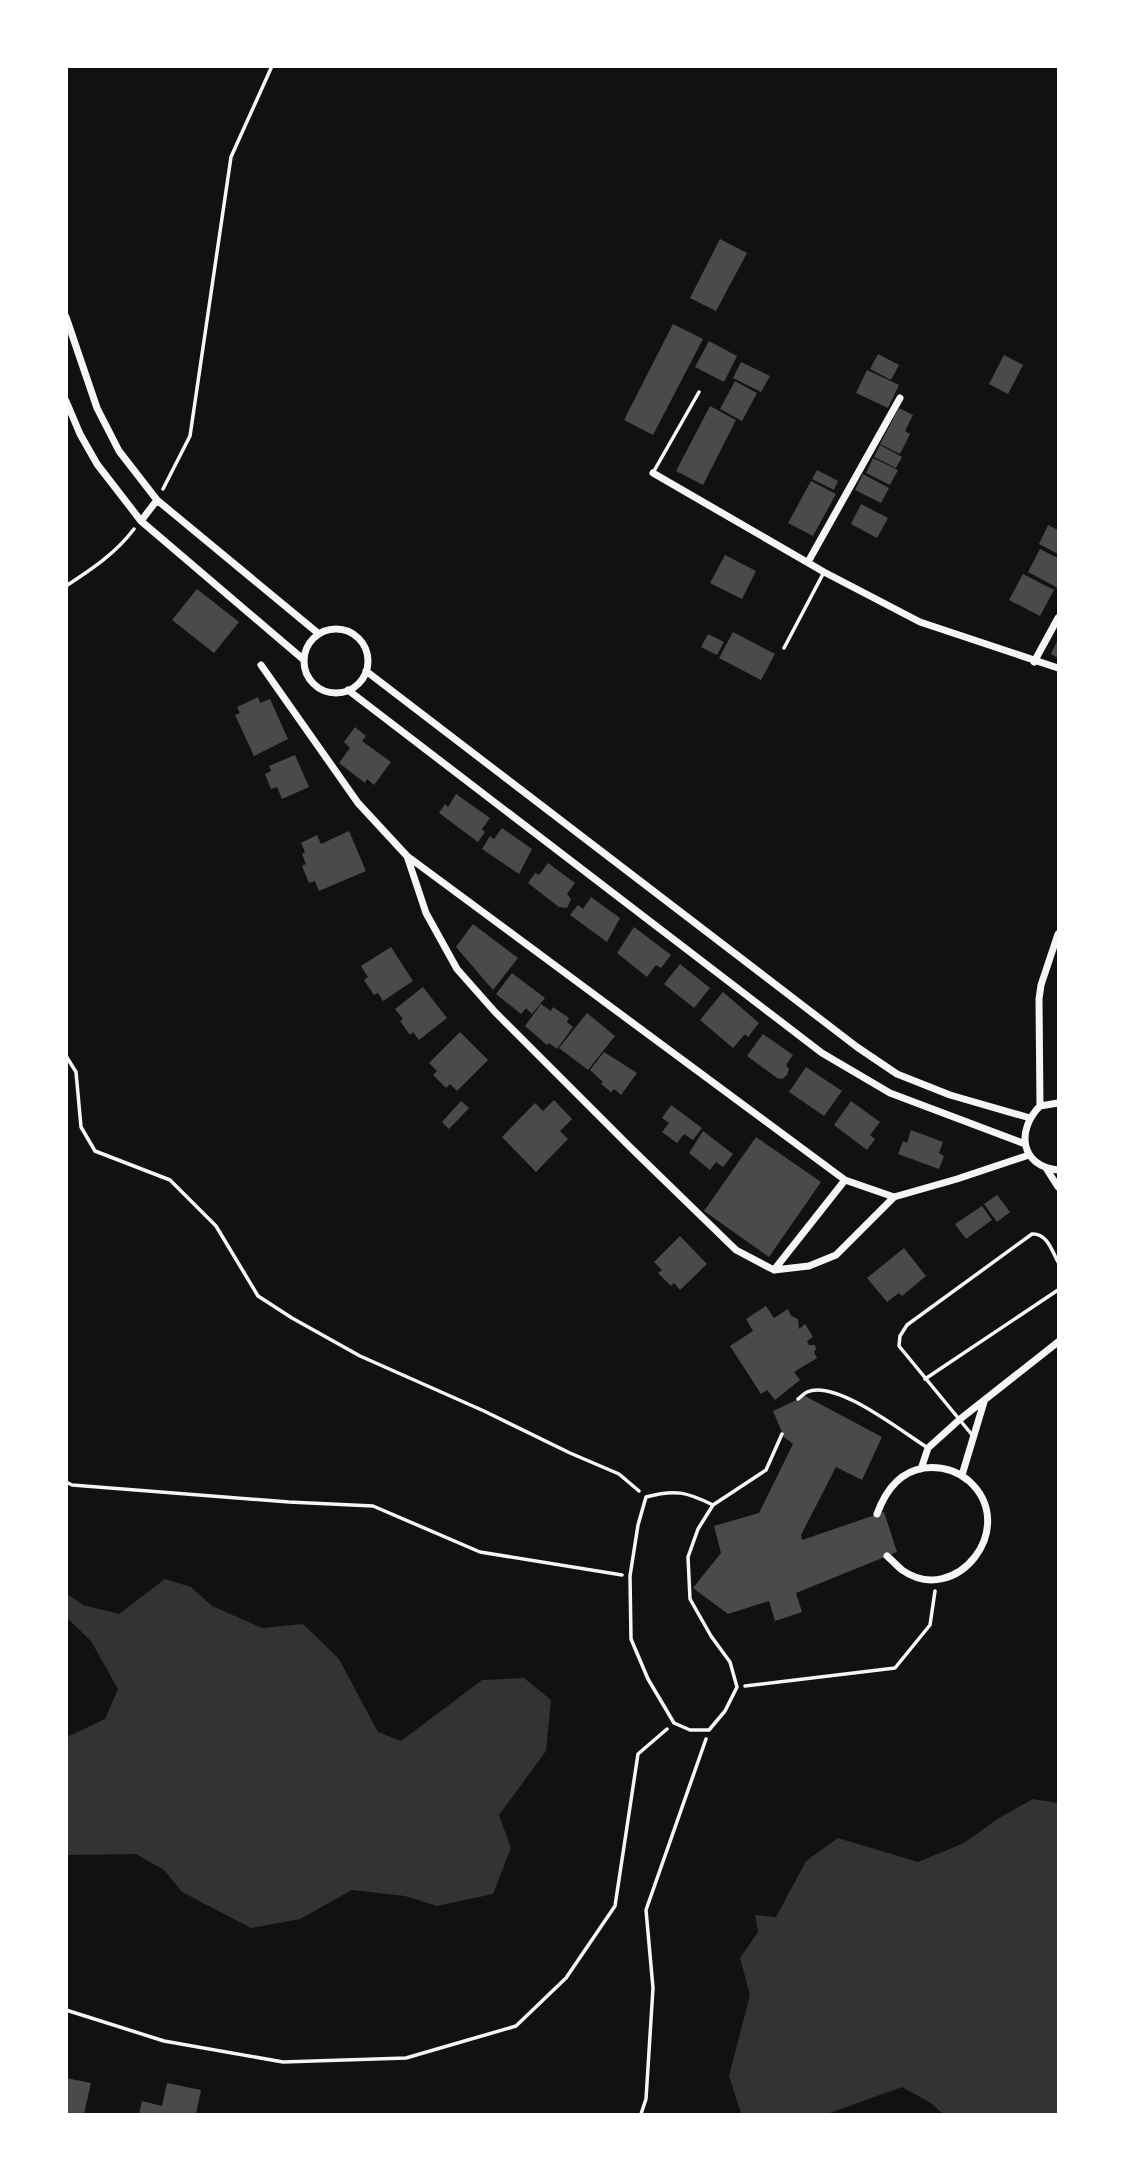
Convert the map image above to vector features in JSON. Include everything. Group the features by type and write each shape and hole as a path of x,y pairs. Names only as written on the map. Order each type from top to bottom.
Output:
{"street":[{"path":"66,317 102,419 119,452 157,500 319,634"},
{"path":"808,562 900,398"},
{"path":"66,401 97,464 141,521 304,660 310,680 318,687 338,693 356,685 366,671 366,651 355,635 337,629 319,634 311,641 304,660"},
{"path":"653,473 824,572 920,622 1034,662 1059,668"},
{"path":"141,521 157,500"},
{"path":"1034,662 1059,618"},
{"path":"261,665 358,803 407,856 845,1181 894,1197"},
{"path":"366,671 857,1047 897,1074 950,1095 1030,1118"},
{"path":"348,690 822,1053 890,1093 1025,1144"},
{"path":"407,856 426,914 457,969 563,1080 736,1250 774,1270 809,1266 836,1255 894,1197 1029,1154"},
{"path":"1059,934 1040,992 1040,1106 1030,1118 1024,1133 1029,1154 1037,1163 1059,1170"},
{"path":"1040,1106 1059,1103"},
{"path":"1046,1168 1059,1186"},
{"path":"774,1270 845,1181"},
{"path":"921,1469 928,1448 959,1420 1059,1342"},
{"path":"962,1475 984,1402"},
{"path":"877,1514 892,1485 905,1474 921,1469 949,1469 962,1475 977,1489 986,1506 988,1526 984,1546 972,1562 956,1573 937,1579 920,1578 904,1571 887,1556"}],"lane":[{"path":"653,473 699,392"},
{"path":"784,648 824,572"},
{"path":"974,1438 899,1346 900,1336 907,1325 1032,1234 1045,1238 1058,1260"},
{"path":"925,1379 1059,1290"},
{"path":"798,1399 807,1392 818,1390 842,1395 928,1448"},
{"path":"713,1505 691,1494 667,1491 646,1497 638,1525 630,1576 631,1639 648,1679 674,1723 690,1730 709,1730 725,1711 737,1687 730,1662 711,1636 690,1599 688,1557 698,1529 713,1505 766,1469 782,1434"}],"path":[{"path":"157,500 190,436 231,157 272,66"},
{"path":"66,586 123,544 141,521"},
{"path":"66,1056 76,1072 81,1128 95,1151 170,1180 216,1226 258,1296 360,1356 484,1411 570,1454 619,1474 646,1497"},
{"path":"66,1482 72,1485 127,1490 373,1506 480,1552 630,1576"},
{"path":"737,1687 895,1668 930,1625 937,1579"},
{"path":"66,2010 164,2041 283,2062 407,2058 516,2026 566,1978 615,1906 638,1754 674,1723"},
{"path":"641,2115 646,2099 653,1988 646,1910 709,1730"}],"shaded area":[{"path":"165,1579 191,1587 212,1606 262,1628 303,1624 339,1659 378,1732 401,1741 482,1680 524,1678 551,1700 546,1751 499,1815 511,1848 493,1894 437,1906 405,1896 352,1890 300,1919 251,1928 182,1892 164,1870 136,1854 67,1855 67,1737 105,1719 118,1689 91,1641 67,1618 67,1594 83,1605 119,1614"},
{"path":"1033,1799 1058,1803 1058,2114 943,2114 931,2103 902,2087 827,2114 741,2113 729,2076 750,1995 740,1958 758,1932 755,1915 776,1917 806,1861 838,1838 918,1862 964,1843 999,1818"}],"building":[{"path":"720,239 747,253 716,311 690,298"},
{"path":"673,324 703,339 653,435 624,420"},
{"path":"709,341 737,356 724,382 695,367"},
{"path":"878,354 899,365 891,380 870,369"},
{"path":"1004,355 1023,365 1008,394 989,384"},
{"path":"741,362 770,376 761,392 733,378"},
{"path":"867,370 899,385 888,408 856,393"},
{"path":"735,381 757,393 742,421 720,409"},
{"path":"710,406 736,420 703,485 676,471"},
{"path":"899,408 913,415 905,431 910,434 900,454 880,444"},
{"path":"880,445 902,457 896,468 874,457"},
{"path":"873,458 898,470 890,485 866,473"},
{"path":"817,470 838,481 834,490 812,479"},
{"path":"863,474 889,488 881,503 855,490"},
{"path":"811,481 836,494 813,536 788,523"},
{"path":"861,504 888,518 877,538 851,524"},
{"path":"1048,525 1058,530 1058,554 1039,544"},
{"path":"1040,549 1058,558 1058,588 1028,572"},
{"path":"725,555 756,571 742,599 710,583"},
{"path":"1023,574 1054,590 1040,616 1009,600"},
{"path":"197,589 239,622 214,653 172,620"},
{"path":"733,632 775,654 761,680 719,658"},
{"path":"708,634 724,642 717,655 701,647"},
{"path":"1058,639 1058,658 1051,654"},
{"path":"258,697 260,703 270,699 288,739 254,756 235,715 240,713 237,707"},
{"path":"355,727 366,736 362,741 391,762 374,785 367,779 365,783 339,763 350,748 344,742"},
{"path":"295,755 309,787 282,799 277,787 271,789 265,774 271,771 269,766"},
{"path":"456,794 490,818 482,829 485,832 478,842 439,813 445,804 448,807"},
{"path":"502,828 532,849 519,874 482,849 490,836 494,839"},
{"path":"349,831 366,871 319,891 315,881 309,883 302,866 306,864 301,843 317,835 321,844"},
{"path":"548,863 575,883 567,894 571,899 567,908 559,907 528,883 535,873 539,875"},
{"path":"591,897 620,918 607,942 570,915 578,905 583,909"},
{"path":"473,924 518,958 493,990 456,947"},
{"path":"634,927 671,955 661,968 656,965 647,977 617,953"},
{"path":"391,947 413,981 383,1001 378,993 374,995 364,980 368,977 361,966"},
{"path":"680,964 710,988 694,1008 664,984"},
{"path":"512,973 545,998 532,1014 526,1008 521,1014 496,994"},
{"path":"423,987 447,1018 419,1040 413,1032 410,1035 395,1009"},
{"path":"723,992 759,1023 748,1037 745,1034 733,1048 700,1020"},
{"path":"541,1004 551,1011 553,1007 569,1018 567,1022 573,1027 557,1049 549,1043 547,1045 525,1026"},
{"path":"587,1013 615,1036 588,1070 559,1048"},
{"path":"460,1032 488,1060 457,1091 450,1084 446,1088 433,1075 437,1071 429,1063"},
{"path":"763,1034 793,1055 786,1065 789,1069 787,1075 782,1079 747,1056"},
{"path":"604,1052 637,1073 621,1095 614,1089 611,1092 601,1084 603,1082 590,1070"},
{"path":"806,1067 842,1091 824,1116 789,1092"},
{"path":"554,1100 572,1119 560,1131 568,1139 536,1172 502,1137 535,1103 543,1111"},
{"path":"461,1101 469,1108 449,1129 442,1122"},
{"path":"851,1101 880,1122 870,1135 875,1139 867,1150 834,1125"},
{"path":"671,1105 702,1128 693,1140 684,1134 677,1143 662,1132 669,1123 662,1118"},
{"path":"911,1130 943,1142 939,1153 944,1156 939,1169 898,1154 903,1141 907,1143"},
{"path":"703,1131 733,1154 723,1167 716,1162 710,1170 689,1153"},
{"path":"756,1137 821,1182 769,1257 704,1211"},
{"path":"997,1195 1010,1212 997,1222 984,1204"},
{"path":"982,1206 992,1220 966,1239 955,1224"},
{"path":"680,1236 707,1264 680,1290 674,1283 671,1286 658,1273 662,1270 654,1262"},
{"path":"904,1248 926,1276 902,1296 899,1293 887,1302 867,1278"},
{"path":"766,1306 774,1318 788,1309 791,1316 798,1319 799,1329 805,1324 813,1337 807,1341 809,1345 815,1345 817,1358 794,1372 800,1380 775,1400 767,1390 761,1394 730,1346 753,1331 746,1319"},
{"path":"805,1396 882,1437 862,1480 836,1467 801,1535 802,1540 884,1512 897,1552 796,1593 802,1612 775,1621 769,1601 728,1614 693,1588 721,1553 714,1526 759,1513 793,1444 784,1437 773,1411"},
{"path":"66,2078 91,2083 84,2114 66,2114"},
{"path":"167,2083 201,2090 196,2114 139,2114 142,2101 162,2106"}]}
